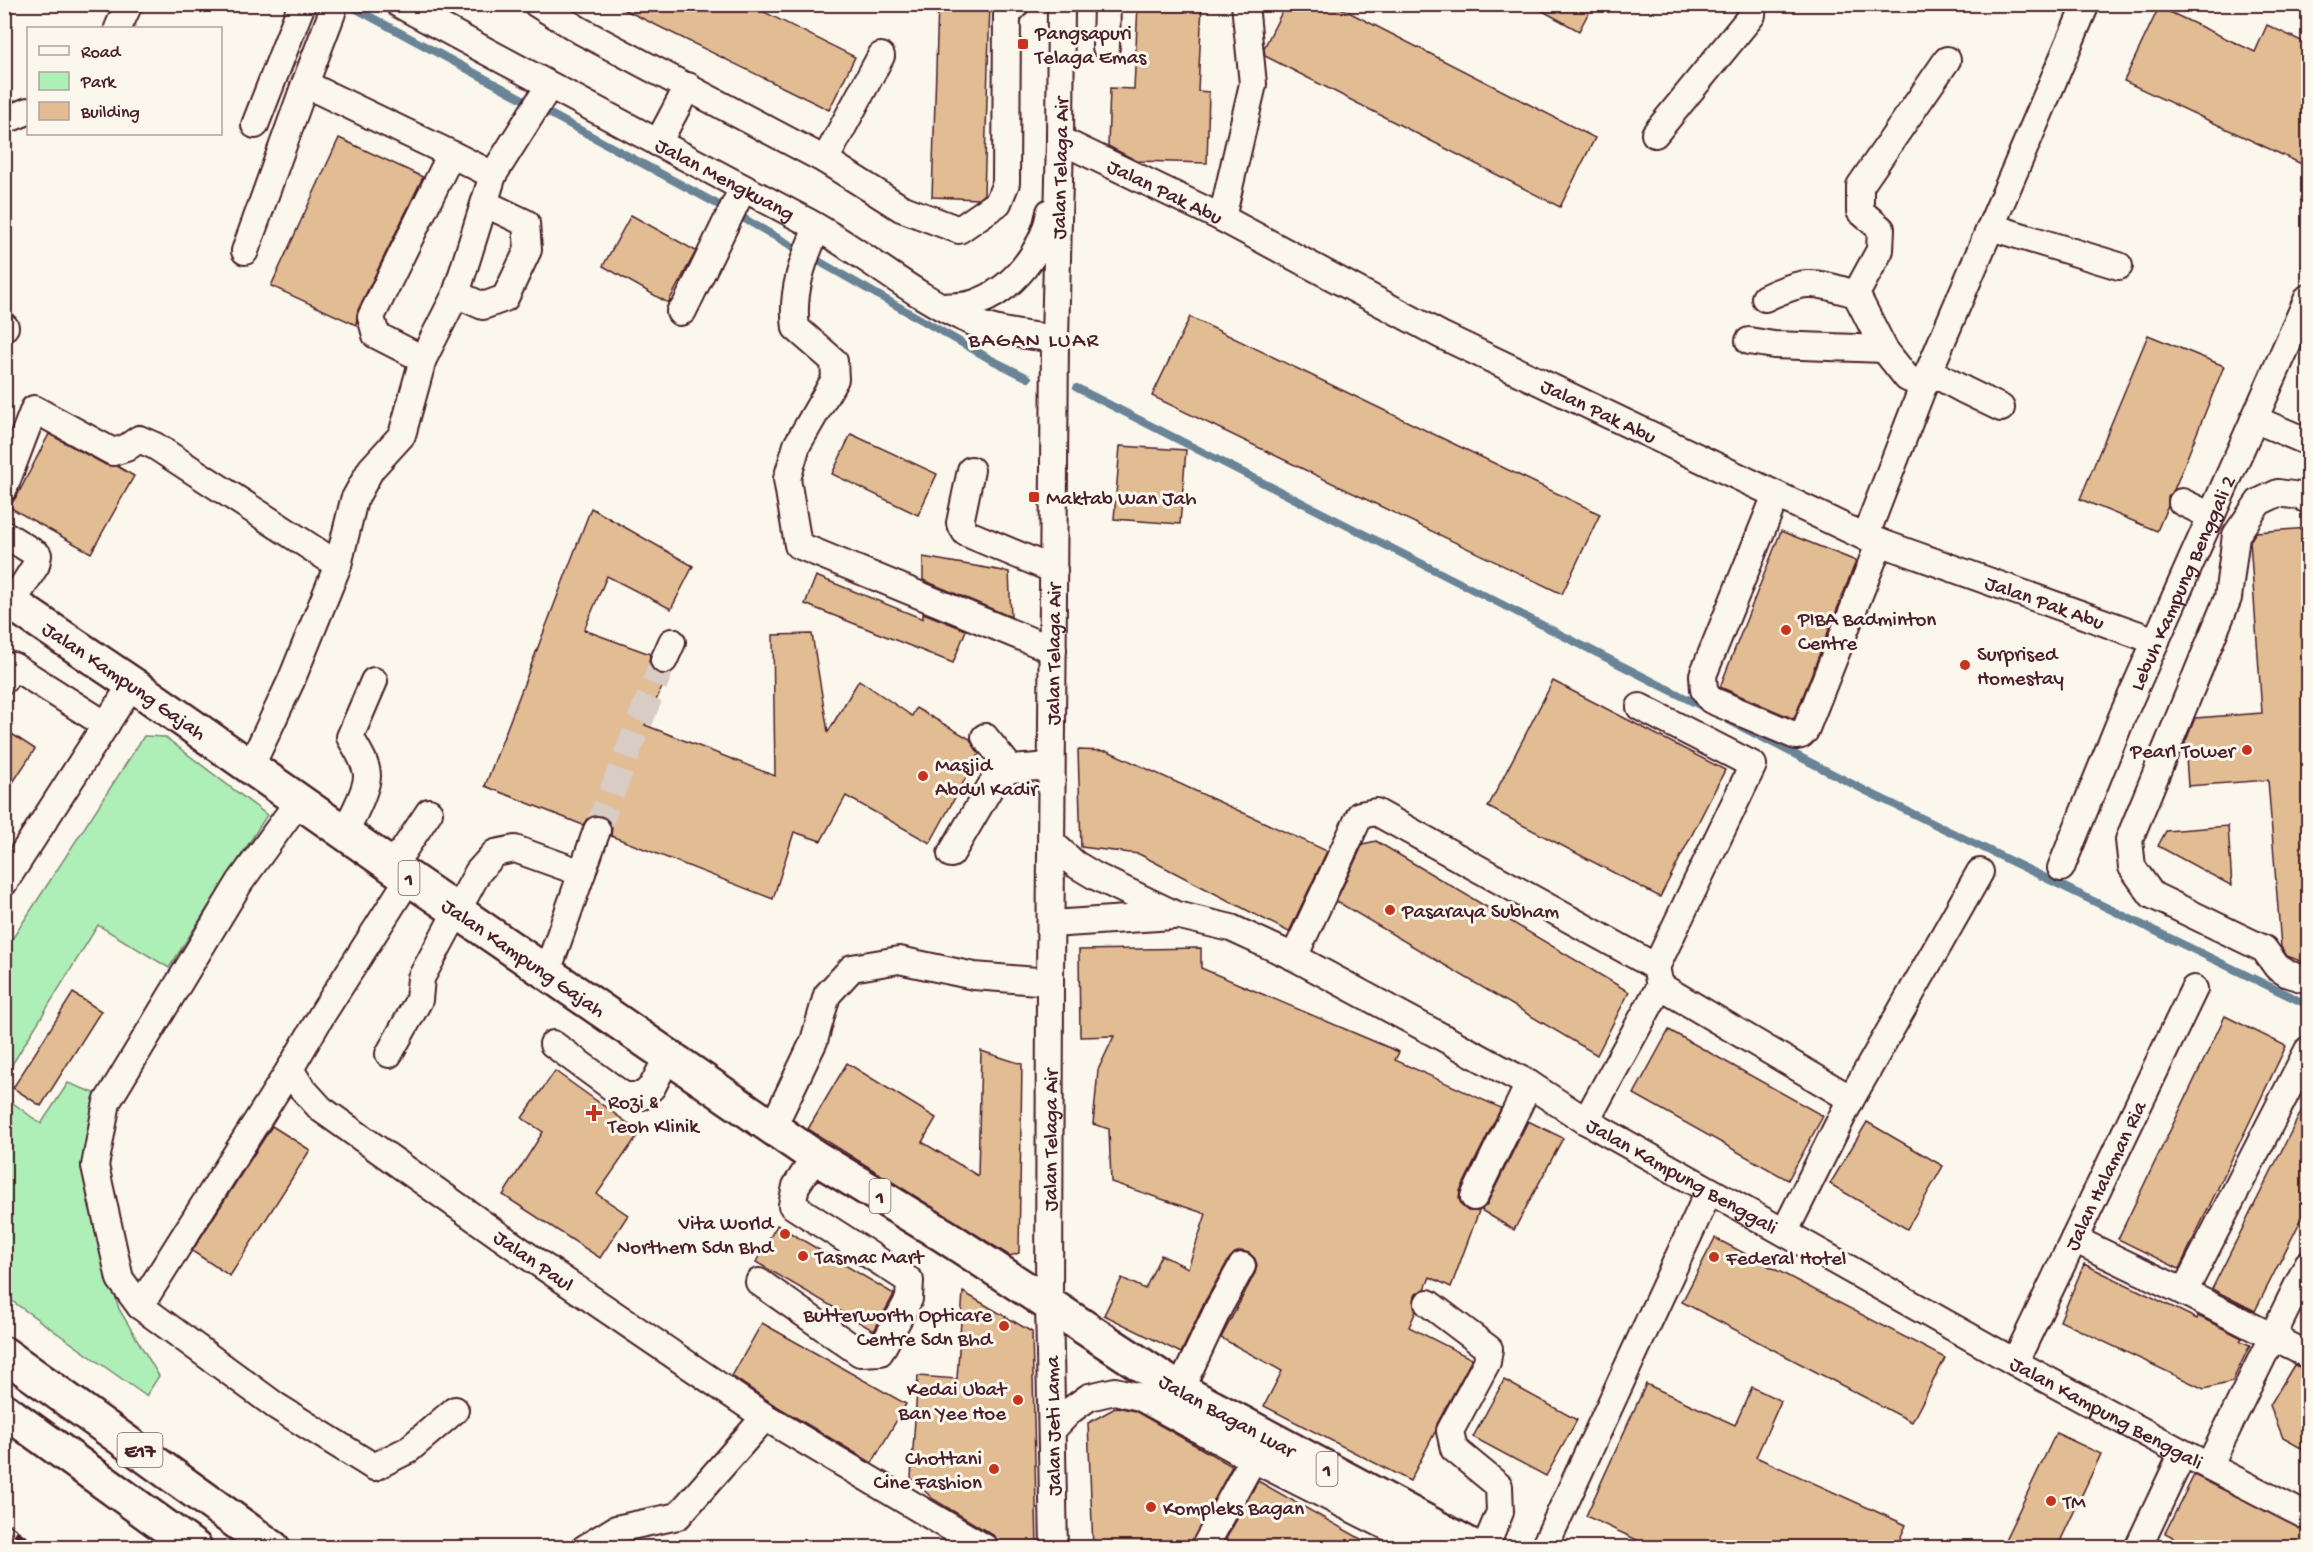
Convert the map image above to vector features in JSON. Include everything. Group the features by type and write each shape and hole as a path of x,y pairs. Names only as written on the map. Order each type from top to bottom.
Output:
{"main road":[{"name":"Jalan Kampung Gajah","path":"8,601 132,684 298,802 814,1157 945,1236 1049,1305"},
{"name":"Jalan Bagan Luar","path":"1049,1305 1180,1390 1477,1547"},
{"name":"E17","path":"4,1354 273,1548"},
{"name":"E17","path":"4,1410 195,1548"}],"street":[{"path":"118,27 129,4"},
{"path":"255,125 302,4"},
{"name":"Jalan Mengkuang","path":"399,4 540,100 658,143 736,204 810,245 976,323 1055,339"},
{"path":"537,4 581,31 825,160 901,208 959,230 998,203 1006,183 1007,15 1016,4"},
{"name":"Jalan Telaga Air","path":"1049,1305 1051,765 1061,4"},
{"path":"1106,47 1107,4"},
{"path":"1222,218 1252,84 1245,4"},
{"path":"1655,134 1752,15 1754,4"},
{"path":"1776,495 1703,675 1704,690 1711,700 1796,736 1805,731 1927,378 2086,4"},
{"path":"245,251 332,13"},
{"path":"825,160 881,56"},
{"path":"1856,294 1880,250 1881,229 1860,211 1860,186 1947,60"},
{"path":"305,84 493,175"},
{"path":"658,143 688,86"},
{"path":"250,768 291,681 338,566 354,500 371,469 402,435 423,359 456,294 486,204 493,175 540,100"},
{"path":"4,114 13,117 27,111"},
{"path":"942,307 974,303 999,290 1020,273 1037,249 1049,218 1060,140"},
{"name":"Jalan Pak Abu","path":"1060,140 1222,218 1441,335 1872,540 2156,641"},
{"path":"423,359 376,335 371,317 451,154"},
{"path":"456,294 483,306 505,298 528,250 526,223 486,204"},
{"path":"680,312 683,311 736,204"},
{"path":"1991,227 2119,266"},
{"path":"810,245 793,309 796,328 834,362 835,379 797,445 788,479 798,545 1053,650"},
{"path":"1765,298 1790,286 1814,283 1856,294 1884,349 1907,378 1927,378 1964,390 2001,408"},
{"name":"Lebuh Kampung Benggali 2","path":"2061,868 2122,717 2308,298"},
{"path":"1749,341 1774,345 1884,349"},
{"path":"4,488 34,409 113,453 139,439 155,446 338,566"},
{"path":"2254,418 2308,442"},
{"path":"971,470 960,523 966,533 1054,570"},
{"path":"2308,500 2300,496 2278,493 2259,502 2236,535 2228,598 2129,840 2132,867 2152,895 2264,949 2277,967 2288,974 2308,980"},
{"path":"2182,502 2211,516"},
{"path":"4,534 38,555 36,566 8,601"},
{"path":"9,673 106,725"},
{"path":"344,833 357,810 367,776 350,737 374,681"},
{"path":"4,883 132,684"},
{"path":"1586,1121 1658,977 1753,765 1640,707"},
{"path":"986,737 1011,769"},
{"path":"951,854 995,779 1011,769 1051,765"},
{"path":"298,802 240,882 107,1102 95,1166 120,1279 140,1306 276,1406 375,1467 408,1450 455,1410"},
{"path":"140,1306 323,1014 399,872 403,851 429,812"},
{"path":"1294,957 1360,815 1376,812 1658,977 1851,1099"},
{"path":"547,972 597,830"},
{"path":"1052,843 1075,864 1095,876 1176,915"},
{"path":"389,1054 419,1000 421,978 478,872 495,854 515,849 582,873"},
{"path":"1785,1231 1851,1099 1980,872"},
{"path":"1051,924 1176,915"},
{"name":"Jalan Kampung Benggali","path":"1176,915 1231,928 1294,957 1529,1084 1586,1121 2015,1362 2182,1453 2308,1517"},
{"path":"773,1127 814,1041 827,995 852,968 899,960 974,976 1050,982"},
{"name":"Jalan Halaman Ria","path":"2015,1362 2194,989"},
{"path":"553,1044 624,1096 642,1096 652,1087 668,1056"},
{"path":"2184,1292 2308,1050"},
{"name":"Jalan Paul","path":"290,1069 301,1087 321,1108 531,1258 765,1417 985,1548"},
{"path":"1474,1197 1529,1084"},
{"path":"759,1282 860,1353 880,1352 909,1299 910,1281 792,1205 796,1186 814,1157"},
{"path":"1544,1548 1709,1191"},
{"path":"2074,1239 2308,1355"},
{"path":"2209,1466 2308,1264"},
{"path":"1180,1390 1219,1307 1242,1266"},
{"path":"1052,1430 1071,1410 1089,1397 1115,1391 1140,1397 1253,1458 1430,1548 1477,1547 1500,1512 1499,1486 1454,1449 1450,1431 1487,1362 1489,1350 1428,1303"},
{"name":"Jalan Jeti Lama","path":"1049,1305 1054,1548"},
{"path":"585,1548 616,1529 678,1516 765,1417"},
{"path":"2138,1548 2182,1453"},
{"path":"1204,1548 1253,1458"}],"green space":[{"path":"144,736 165,737 267,815 169,968 98,925 5,1076 5,950"},
{"path":"68,1083 97,1094 87,1199 119,1309 159,1376 146,1396 5,1296 5,1097 41,1124"}],"building":[{"path":"613,4 748,4 855,57 829,110"},
{"path":"938,4 990,4 984,194 978,199 932,197"},
{"path":"1138,4 1202,4 1198,91 1209,92 1207,163 1137,161 1108,146 1110,88 1134,89"},
{"path":"1286,4 1333,4 1595,138 1560,207 1265,56 1264,48"},
{"path":"1530,4 1593,4 1579,31"},
{"path":"2159,7 2255,52 2267,25 2308,44 2308,167 2124,81"},
{"path":"339,138 423,177 358,310 356,325 271,286"},
{"path":"631,215 696,251 668,303 603,266"},
{"path":"1190,317 1600,514 1562,594 1152,396"},
{"path":"2148,335 2224,366 2174,490 2168,496 2168,505 2157,531 2080,499"},
{"path":"49,434 106,465 117,466 134,476 91,553 9,507"},
{"path":"851,434 937,474 918,515 832,474"},
{"path":"1120,446 1186,450 1180,524 1114,519"},
{"path":"591,508 693,566 671,609 607,576 584,630 650,654 649,662 652,669 658,674 668,674 645,725 775,776 773,635 812,634 828,732 859,680 912,716 916,708 970,739 979,754 930,843 846,796 821,841 794,832 773,899 611,836 612,827 603,816 594,815 583,825 485,786"},
{"name":"Pearl Tower","path":"2308,528 2308,964 2287,956 2281,947 2268,780 2188,786 2185,743 2195,718 2262,713 2250,541 2256,532"},
{"name":"PIBA Badminton Centre","path":"1781,531 1856,561 1794,719 1720,687"},
{"path":"923,557 1009,572 1011,617 923,580"},
{"path":"816,576 923,619 923,613 966,630 953,663 805,604"},
{"path":"1553,681 1725,770 1660,897 1488,807"},
{"path":"4,729 35,749 4,796"},
{"path":"1078,750 1108,751 1327,851 1289,932 1139,854 1081,847"},
{"path":"2228,826 2232,886 2158,846 2166,831"},
{"path":"1376,841 1629,992 1597,1055 1336,901 1363,844"},
{"path":"1201,948 1201,968 1399,1052 1395,1060 1501,1108 1460,1191 1459,1199 1462,1206 1468,1211 1479,1211 1451,1287 1430,1277 1425,1289 1416,1294 1413,1301 1416,1311 1409,1327 1472,1359 1410,1481 1264,1406 1282,1371 1221,1338 1255,1273 1257,1265 1249,1253 1241,1251 1229,1259 1205,1301 1181,1353 1104,1315 1122,1278 1145,1289 1161,1255 1188,1268 1206,1214 1111,1182 1109,1129 1093,1124 1098,1070 1114,1036 1080,1037 1079,950"},
{"path":"73,993 101,1011 41,1106 13,1088"},
{"path":"2225,1016 2286,1046 2179,1269 2118,1239"},
{"path":"1669,1030 1823,1116 1788,1180 1634,1094"},
{"path":"981,1051 1022,1064 1019,1253 1010,1256 808,1129 847,1063 936,1118 922,1142 978,1176"},
{"path":"555,1071 640,1132 597,1194 628,1215 600,1258 503,1195 543,1132 522,1118"},
{"path":"2308,1098 2308,1206 2255,1311 2212,1289"},
{"path":"1528,1121 1563,1138 1514,1230 1481,1210 1487,1204"},
{"path":"1867,1122 1943,1166 1907,1229 1830,1184"},
{"path":"272,1126 310,1150 230,1276 192,1251"},
{"path":"777,1225 894,1294 874,1331 756,1262"},
{"path":"1715,1238 1945,1358 1912,1422 1682,1302"},
{"path":"2084,1264 2197,1319 2198,1316 2242,1338 2240,1341 2250,1345 2232,1382 2204,1389 2060,1321"},
{"path":"963,1292 1032,1332 1037,1548 1006,1548 993,1535 933,1499 911,1478 918,1376 957,1379"},
{"path":"762,1323 906,1404 872,1463 773,1404 732,1376"},
{"path":"2294,1365 2308,1370 2308,1452 2283,1438 2270,1405"},
{"path":"1504,1380 1577,1420 1546,1476 1473,1437"},
{"path":"1646,1384 1735,1425 1752,1387 1781,1401 1756,1457 1906,1525 1896,1548 1654,1548 1586,1516"},
{"name":"Kompleks Bagan","path":"1117,1407 1135,1411 1232,1466 1189,1548 1093,1548 1088,1423"},
{"name":"TM","path":"2056,1433 2101,1454 2057,1548 2001,1548"},
{"path":"2194,1475 2308,1532 2308,1548 2194,1548 2165,1533"},
{"path":"1258,1481 1377,1548 1221,1548"}],"waterway":[{"path":"347,4 743,218 990,359 1028,378"},
{"path":"1077,388 1707,709"},
{"path":"1728,720 1866,791 2308,1005"}],"tunnel":[{"path":"597,830 664,660"}],"railway":[{"path":"4,1524 37,1548"},
{"path":"4,1545 9,1548"}],"place":[{"name":"Pangsapuri Telaga Emas","path":"1023,44"},
{"name":"Maktab Wan Jah","path":"1034,497"},
{"name":"PIBA Badminton Centre","path":"1786,630"},
{"name":"Surprised Homestay","path":"1965,665"},
{"name":"Pearl Tower","path":"2247,750"},
{"name":"Masjid Abdul Kadir","path":"923,776"},
{"name":"Pasaraya Subham","path":"1390,910"},
{"name":"Rozi & Teoh Klinik","path":"594,1113"},
{"name":"Vita World Northern Sdn Bhd","path":"785,1234"},
{"name":"Tasmac Mart","path":"803,1256"},
{"name":"Federal Hotel","path":"1714,1257"},
{"name":"Butterworth Opticare Centre Sdn Bhd","path":"1004,1326"},
{"name":"Kedai Ubat Ban Yee Hoe","path":"1018,1400"},
{"name":"Chottani Cine Fashion","path":"994,1469"},
{"name":"TM","path":"2051,1501"},
{"name":"Kompleks Bagan","path":"1151,1507"}],"district":[{"name":"BAGAN LUAR","path":"1034,338"}]}
